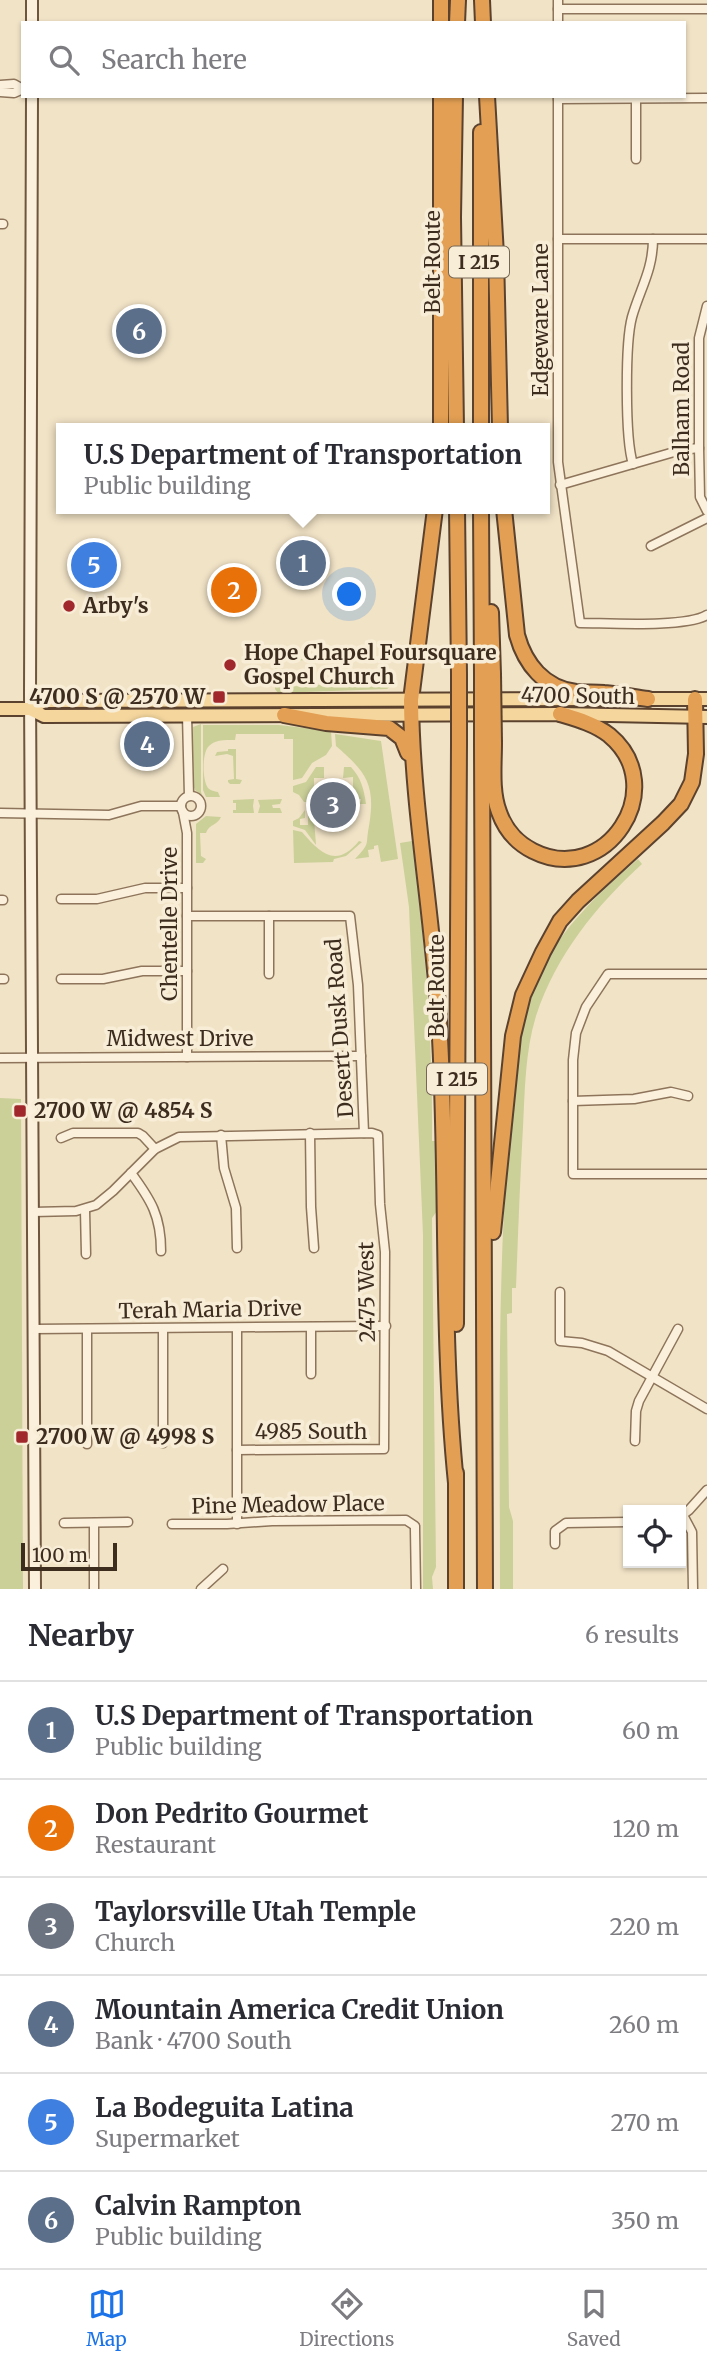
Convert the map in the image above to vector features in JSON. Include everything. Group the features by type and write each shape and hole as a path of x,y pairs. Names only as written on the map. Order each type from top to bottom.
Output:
{"highway":[{"path":"441,0 441,21"},
{"path":"457,0 457,21"},
{"path":"482,0 482,21"},
{"path":"441,98 441,423"},
{"name":"Belt Route","path":"455,98 453,217 456,423"},
{"name":"I 215","path":"481,98 481,423"},
{"path":"487,98 496,255 500,423"},
{"path":"434,514 411,707 414,785 430,913 442,1069 448,1388 456,1483"},
{"name":"Belt Route","path":"456,1589 459,744 457,514"},
{"name":"I 215","path":"484,514 488,674 485,1589"},
{"path":"505,514 517,635 531,666 551,684 567,690 648,699"},
{"path":"486,1314 513,1036 523,995 561,921 578,901 681,804 692,782 701,699"},
{"path":"488,744 496,802 511,834 528,848 549,857 572,858 593,852 612,839 626,821 633,800 632,772 623,751 608,735 592,725 560,714"},
{"path":"284,715 326,723 379,726 393,730 405,745 414,785"}],"main road":[{"path":"32,0 32,21"},
{"path":"32,98 30,709 35,1589"},
{"name":"4700 South","path":"0,709 30,709 44,716 284,715 411,707 701,699"},
{"name":"4700 South","path":"30,709 44,701 411,707 701,717"}],"street":[{"path":"558,5 707,9"},
{"path":"0,85 14,84 21,88"},
{"path":"0,92 14,93 21,90"},
{"name":"Edgeware Lane","path":"558,98 558,462 579,622 682,622 707,615"},
{"path":"636,159 636,98 707,98"},
{"path":"558,239 707,239"},
{"path":"633,464 628,445 630,329 649,275 653,239"},
{"name":"Balham Road","path":"707,306 699,338 700,497 707,512"},
{"path":"560,485 681,450 699,449"},
{"path":"651,546 707,518"},
{"path":"187,715 189,796"},
{"path":"0,813 109,815 141,806 182,809 183,801 189,796"},
{"path":"189,796 197,798 201,804 200,812 196,815"},
{"name":"Chentelle Drive","path":"182,809 191,817 196,815"},
{"name":"Chentelle Drive","path":"182,809 187,833 187,1057"},
{"name":"Chentelle Drive","path":"187,833 196,815"},
{"path":"61,899 97,900 145,888 187,888"},
{"name":"Desert Dusk Road","path":"187,916 350,916 357,970 364,1133"},
{"path":"269,916 269,974"},
{"path":"61,979 103,979 142,971 187,971"},
{"path":"707,974 608,974 586,1007 576,1033 573,1060 573,1174 707,1174"},
{"name":"Midwest Drive","path":"0,1058 361,1056"},
{"path":"573,1101 634,1099 671,1092 688,1096"},
{"path":"61,1138 74,1133 138,1133 155,1149"},
{"path":"310,1133 310,1207 314,1248"},
{"path":"33,1212 85,1210 104,1199 155,1149 179,1137 364,1133"},
{"name":"2475 West","path":"364,1133 378,1135 380,1204 385,1252 384,1450"},
{"path":"221,1135 224,1167 236,1208 237,1248"},
{"path":"131,1173 156,1212 161,1229 161,1251"},
{"path":"85,1210 86,1254"},
{"path":"560,1292 560,1341 596,1346 707,1409"},
{"path":"311,1326 311,1374"},
{"name":"Terah Maria Drive","path":"34,1329 386,1326"},
{"path":"87,1329 87,1444"},
{"path":"163,1329 163,1443"},
{"path":"237,1329 237,1524"},
{"path":"635,1441 636,1411 651,1376 678,1329"},
{"name":"4985 South","path":"237,1450 384,1450"},
{"path":"686,1512 707,1490"},
{"name":"Pine Meadow Place","path":"172,1524 406,1520 415,1526 416,1589"},
{"path":"94,1522 94,1589"},
{"path":"64,1523 128,1522"},
{"path":"555,1544 555,1531 563,1524 623,1522"},
{"path":"686,1522 692,1532 693,1589"},
{"path":"201,1589 223,1569"}],"green space":[{"path":"275,660 321,661 280,661 277,674 281,687 350,683 351,673 355,673 355,679 384,681 387,679 387,673 393,674 388,680 392,685 387,689 278,693 275,689"},
{"path":"201,724 202,795 195,790 193,784 193,727"},
{"path":"203,725 279,725 331,731 332,746 326,755 312,763 302,778 293,780 293,739 284,739 284,734 236,734 235,740 215,742 207,749 204,773 208,788 218,792 220,797 206,797 203,790"},
{"path":"335,734 381,741 398,859 381,862 378,845 368,850 369,857 355,859 366,844 371,812 370,789 355,764 336,746"},
{"path":"236,749 236,779 242,780 240,784 228,782 234,779 233,756 215,756 217,752"},
{"path":"316,767 324,767 324,778 314,778 314,793 304,802 293,792 293,786 306,782"},
{"path":"344,767 351,767 357,775 366,804 360,804 361,799 353,796 353,777 343,778"},
{"path":"254,799 254,813 233,813 236,803 233,803 233,800"},
{"path":"282,799 280,804 272,805 273,808 280,808 282,813 258,813 258,800"},
{"path":"305,810 305,818 300,819 300,825 308,825 308,816 312,815 316,845 305,830 293,826 293,821"},
{"path":"206,816 221,817 206,833 200,833 201,856 206,859 203,863 196,863 196,824"},
{"path":"293,830 302,832 315,846 329,855 343,854 359,841 362,842 346,856 334,859 333,862 294,863"},
{"path":"412,841 427,991 432,1141 436,1141 437,1211 432,1218 436,1567 432,1577 433,1589 423,1589 423,1235 409,907 400,843"},
{"path":"638,859 642,864 594,914 566,952 544,994 530,1043 525,1085 516,1288 512,1288 512,1313 507,1314 509,1507 513,1521 513,1589 500,1589 502,1268 510,1114 518,1043 530,997 558,942 595,898"},
{"path":"0,1098 21,1099 23,1589 0,1589"}],"place":[{"name":"Calvin Rampton","path":"139,331"},
{"name":"U.S Department of Transportation","path":"303,563"},
{"name":"La Bodeguita Latina","path":"94,565"},
{"name":"Don Pedrito Gourmet","path":"234,590"},
{"name":"Arby's","path":"69,606"},
{"name":"Hope Chapel Foursquare Gospel Church","path":"230,665"},
{"name":"4700 S @ 2570 W","path":"219,697"},
{"name":"Mountain America Credit Union","path":"147,744"},
{"name":"Taylorsville Utah Temple","path":"333,805"},
{"name":"2700 W @ 4854 S","path":"20,1111"},
{"name":"2700 W @ 4998 S","path":"22,1437"}]}
